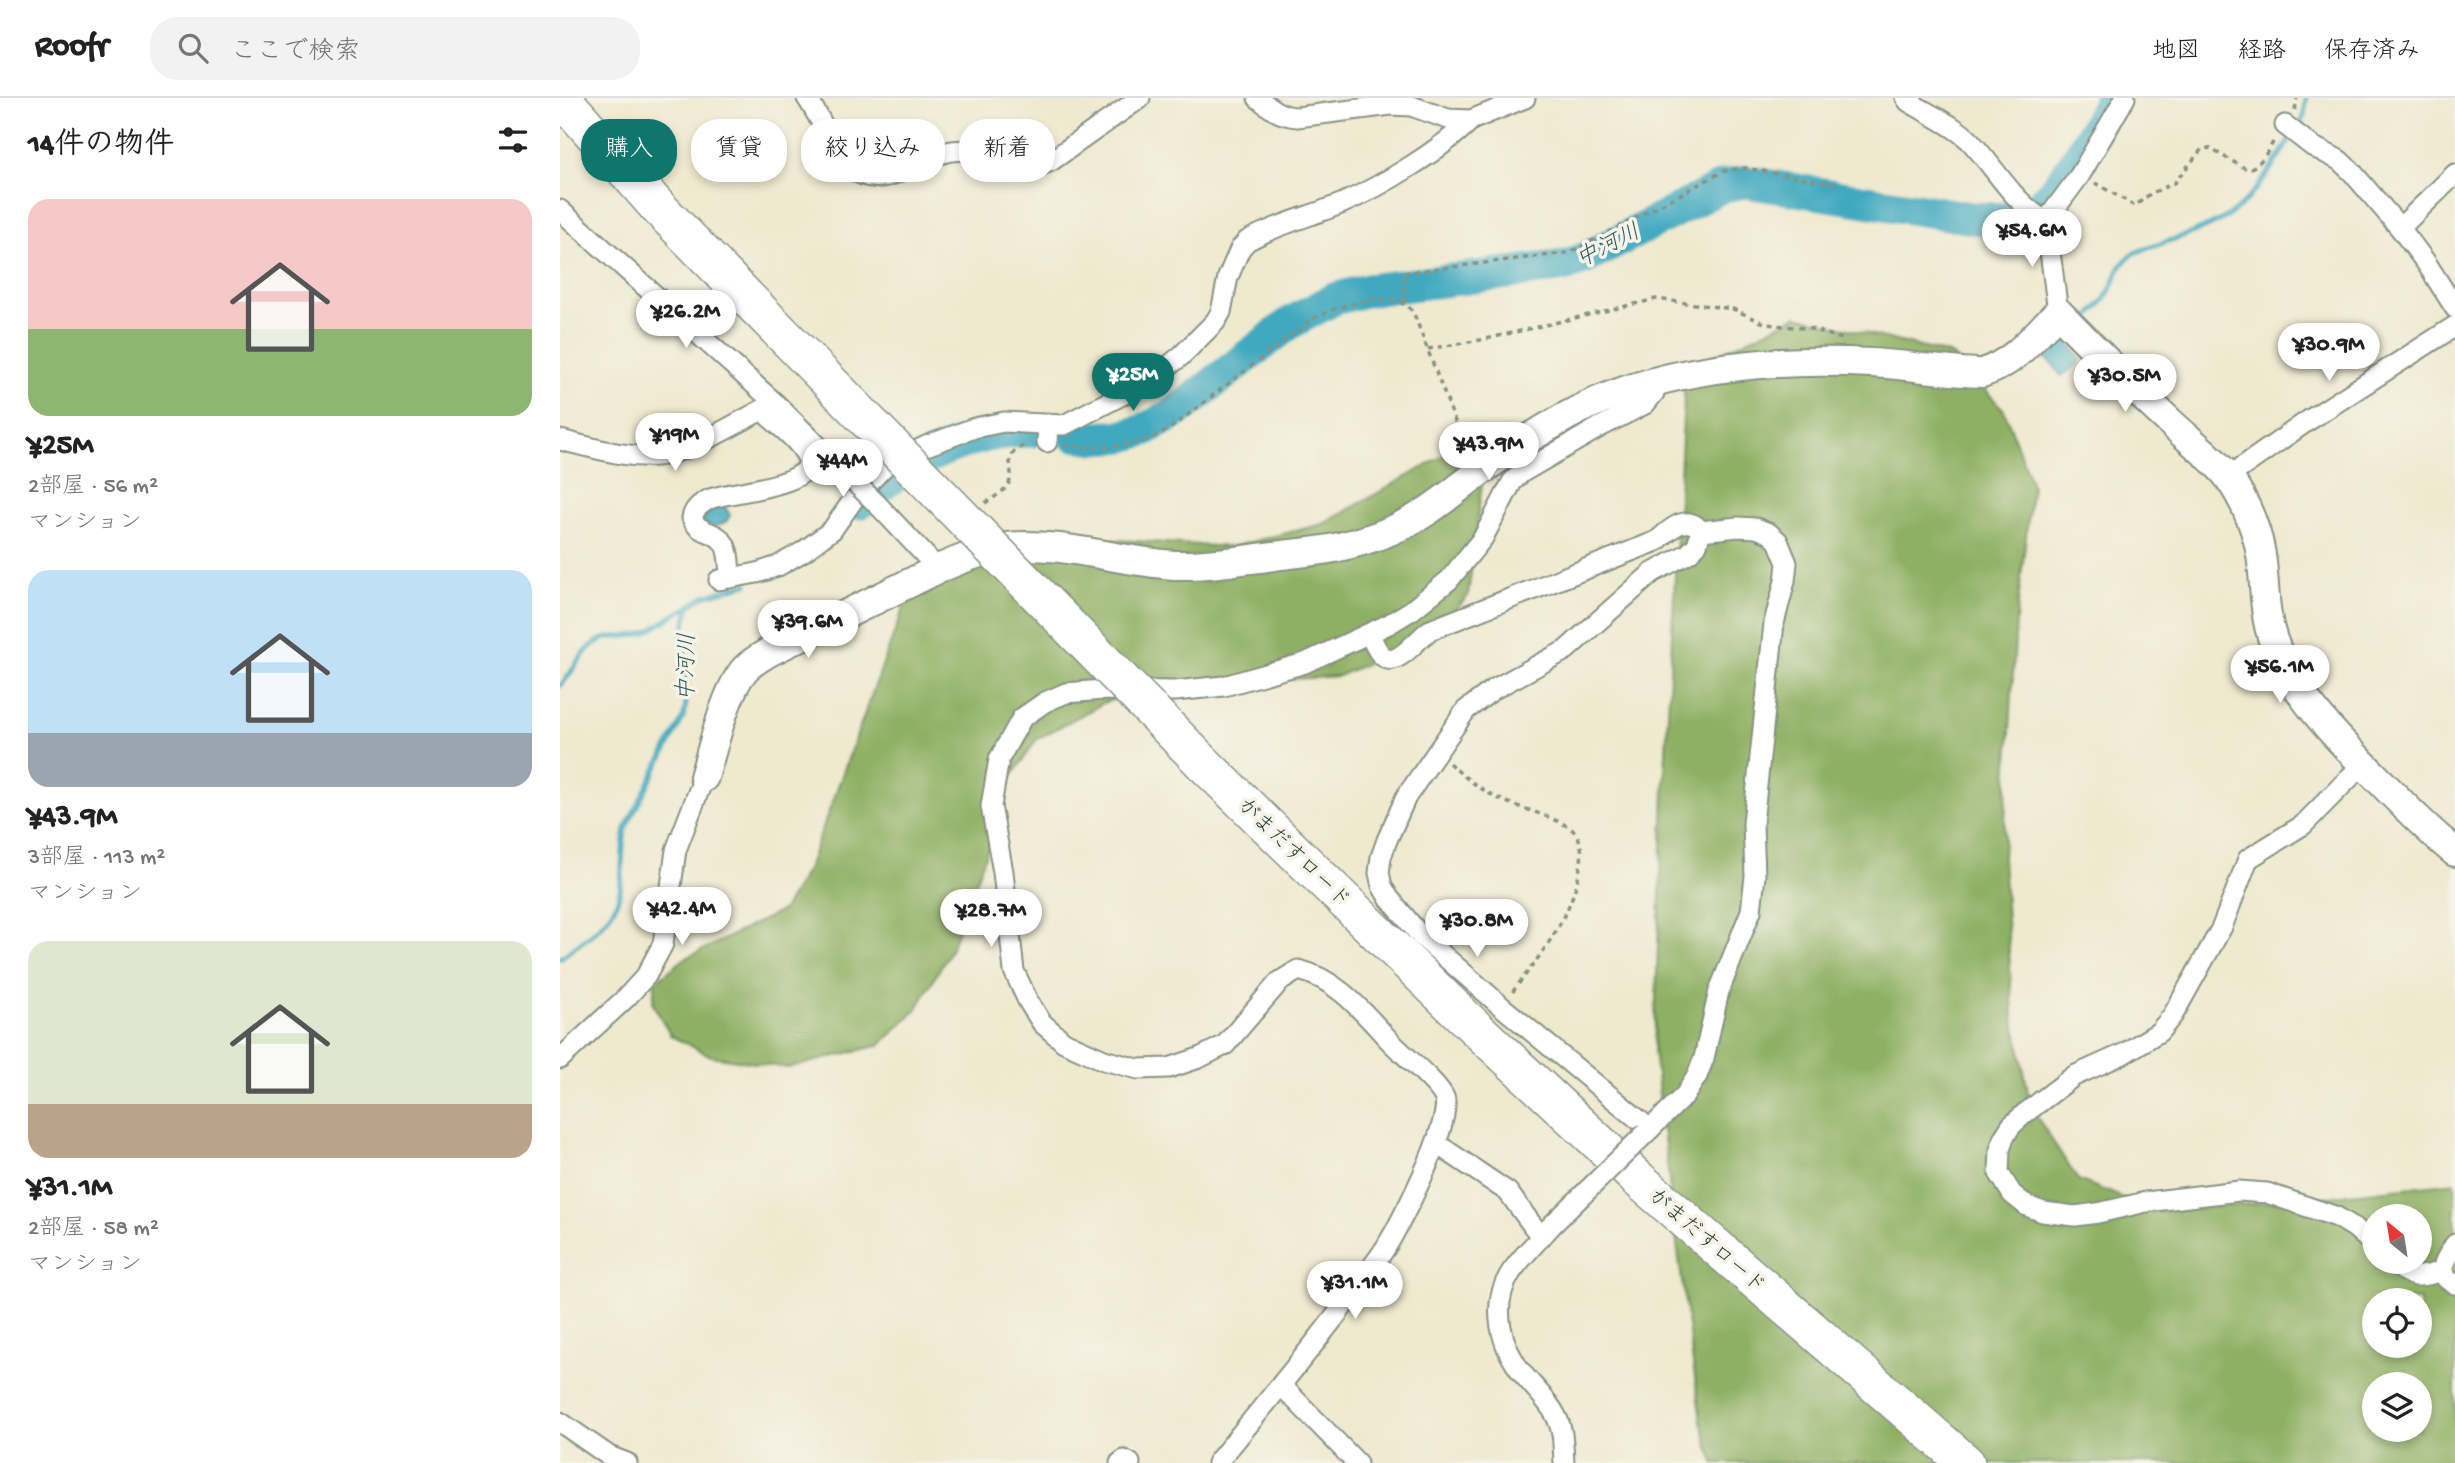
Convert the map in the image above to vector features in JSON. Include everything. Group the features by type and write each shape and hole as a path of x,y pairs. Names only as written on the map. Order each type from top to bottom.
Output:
{"highway":[{"path":"562,98 657,206"},
{"path":"560,115 657,206"},
{"name":"がまだすロード","path":"657,206 1203,763 1464,1017 1639,1180 1966,1463"}],"street":[{"path":"807,98 847,165 866,176 879,177 892,176 939,153 954,151 967,152 1005,169 1023,171 1037,168 1140,98"},
{"path":"1258,98 1274,112 1285,116 1297,117 1391,105 1411,106 1448,119 1471,120"},
{"path":"768,406 809,460 808,465 802,473 787,482 714,497 696,508 692,518 697,527 720,538 725,545 724,578 757,573 778,566 804,551 832,530 856,496 885,466 926,446 974,428 1004,422 1027,421 1047,433 1150,380 1181,356 1215,322 1221,312 1228,277 1240,249 1247,242 1381,184 1458,133 1471,120 1525,98"},
{"path":"1906,98 1968,139 2020,201 2041,218 2058,312 2126,382 2228,477 2246,509 2262,560 2266,614 2273,639 2283,663 2313,709 2363,764 2455,852"},
{"path":"2041,218 2081,175 2125,98"},
{"path":"2228,477 2455,323 2427,264 2400,228 2339,160 2291,131"},
{"path":"2400,228 2455,174"},
{"path":"560,210 768,406 837,465 937,569"},
{"path":"560,1059 646,976 663,944 676,850 729,700 738,679 747,667 769,652 937,569 1004,547 1043,546 1137,562 1178,565 1217,563 1336,547 1377,537 1436,506 1499,458 1558,421 1608,398 1658,380 1696,371 1739,366 1828,363 1872,363 1982,373 2014,359 2058,312"},
{"path":"1217,1463 1384,1251 1437,1144 1445,1116 1445,1098 1333,984 1314,973 1298,970 1279,982 1225,1045 1199,1058 1169,1068 1138,1069 1115,1063 1064,1042 1042,1023 1014,971 1003,872 991,806 999,759 1022,718 1045,702 1066,694 1082,690 1157,692 1224,686 1305,663 1412,610 1449,580 1483,538 1512,482 1521,473 1645,404 1654,393 1658,380"},
{"path":"560,440 621,453 654,456 674,453 768,406"},
{"path":"1370,633 1380,653 1387,659 1396,659 1407,653 1417,640 1430,630 1657,541 1672,527 1688,522 1701,531"},
{"path":"1564,1463 1563,1434 1557,1418 1550,1404 1521,1371 1508,1349 1501,1325 1499,1302 1504,1287 1510,1274 1546,1231 1685,1095 1704,1058 1719,991 1751,911 1755,876 1753,824 1774,623 1786,582 1787,563 1778,541 1769,533 1756,528 1701,531"},
{"path":"1648,1131 1420,935 1388,898 1379,873 1387,840 1406,797 1466,710 1479,698 1566,650 1652,573 1689,553 1697,545 1701,531"},
{"path":"2362,1234 2337,1217 2267,1194 2239,1191 2146,1202 2075,1216 2043,1213 2026,1206 2012,1194 1999,1173 2000,1150 2004,1137 2024,1114 2074,1076 2133,1049 2159,1032 2173,1015 2222,927 2248,859 2303,825 2363,764"},
{"path":"1437,1144 1508,1192 1546,1231"},
{"path":"2409,1274 2418,1277 2449,1277 2443,1264 2455,1244"},
{"path":"1281,1385 1357,1463"},
{"path":"560,1422 613,1461"},
{"path":"1120,1463 1124,1460 1130,1463"}],"path":[{"path":"2081,175 2135,205 2150,194 2174,183 2202,149 2209,148 2246,169 2254,168 2291,131 2297,98"},
{"path":"1479,446 1467,444 1462,440 1414,314 1405,302 1403,273 1566,253 1724,170 1745,168 1836,184"},
{"path":"1428,349 1486,339 1656,299 1733,309 1766,324 1812,329 1845,340"},
{"path":"983,505 1008,485 1009,460 1014,452 1047,433 1088,448 1110,448 1148,440 1167,430 1312,319 1329,310 1372,300 1405,302"},
{"path":"1436,751 1466,779 1493,796 1568,826 1580,841 1581,864 1577,886 1567,913 1549,944 1501,1006"}],"green space":[{"path":"1797,316 1952,355 2004,410 2032,485 2016,620 2003,858 2013,1014 2031,1108 2078,1180 2159,1212 2455,1182 2455,1463 1714,1463 1701,1422 1654,1050 1685,379 1703,361"},
{"path":"1450,452 1476,459 1482,483 1468,596 1442,625 1389,654 1338,676 1223,684 1107,701 1037,739 1007,784 990,843 951,949 916,1010 880,1045 788,1068 711,1056 671,1036 653,1004 655,982 684,959 783,910 808,868 905,604 952,563 1004,542 1086,538 1231,547 1323,524"}],"water":[{"path":"2065,338 2080,358 2077,365 2061,376 2051,362 2040,355 2052,342 2055,344"},
{"path":"724,505 730,515 727,521 716,527 702,523 702,514"}],"waterway":[{"name":"中河川","path":"1074,435 1095,438 1124,436 1144,430 1175,413 1290,323 1334,299 1368,290 1564,266 1584,259 1723,186 1746,182 1972,218 2003,219 2021,216 2034,209 2061,182 2112,98"},
{"path":"2298,129 2304,116 2306,98"},
{"path":"2081,325 2102,303 2127,259 2134,253 2205,228 2236,210 2263,180 2292,137"},
{"name":"中河川","path":"860,503 897,475 940,452 985,437 1031,431"},
{"name":"中河川","path":"773,577 798,567 811,558"},
{"name":"中河川","path":"560,958 597,929 617,901 627,825 684,716 687,697 684,630 689,607 704,596 747,584"},
{"path":"560,686 584,653 599,641 643,633 689,607"}]}
